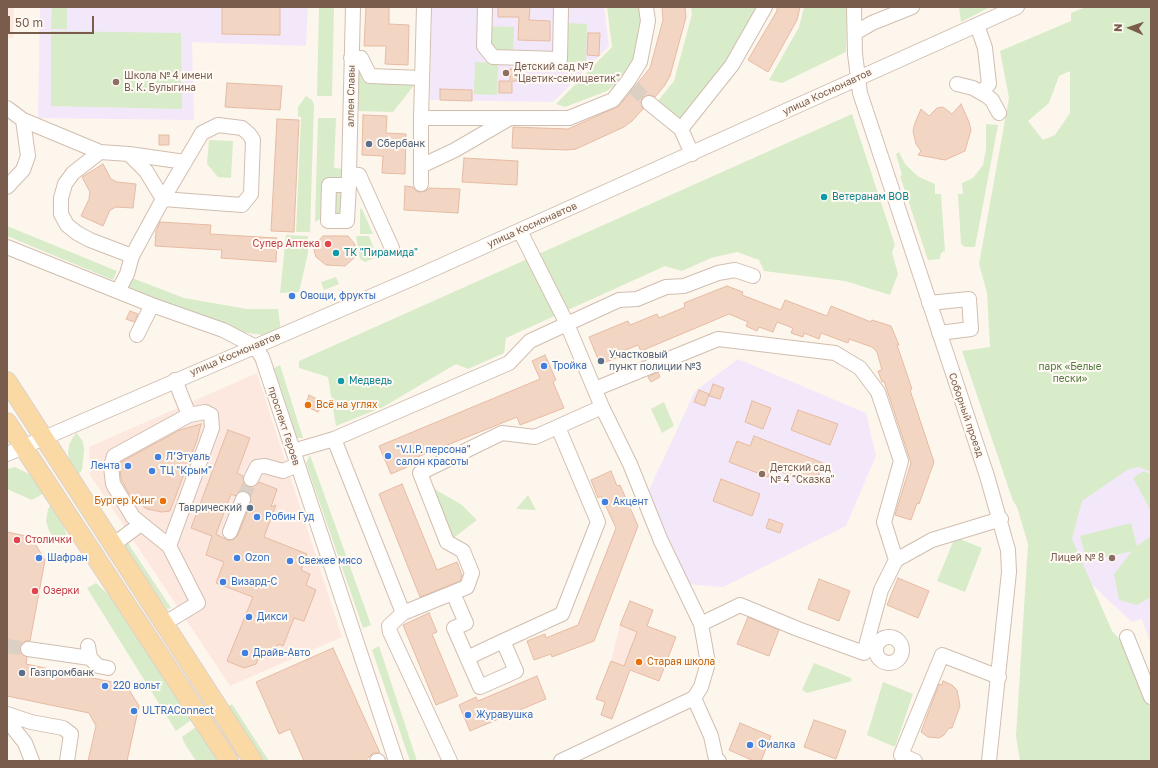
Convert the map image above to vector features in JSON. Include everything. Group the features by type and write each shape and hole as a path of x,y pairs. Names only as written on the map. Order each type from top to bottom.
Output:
{"main road":[{"path":"7,381 114,544 252,761"},
{"path":"7,422 15,450 229,761"}],"street":[{"name":"аллея Славы","path":"353,7 349,180 359,175 392,248"},
{"path":"421,184 424,7"},
{"path":"485,7 484,46 493,57 560,59 562,7"},
{"path":"422,118 569,118 613,100 631,84 640,62 648,20 646,7"},
{"path":"681,129 732,65 765,7"},
{"name":"Соборный проезд","path":"854,7 857,78 860,93 1001,519 1008,550 1009,572 989,761"},
{"path":"855,33 892,11 912,7"},
{"name":"улица Космонавтов","path":"15,450 520,231 1017,7"},
{"path":"977,25 985,48 989,84 982,92"},
{"path":"351,58 361,58 370,76 422,78"},
{"path":"957,84 982,92 992,100 999,113"},
{"path":"649,103 681,129 692,154"},
{"path":"7,108 23,120 100,152 129,154 185,162"},
{"path":"421,166 455,150 510,118"},
{"path":"7,187 23,170 28,156 23,120"},
{"path":"118,291 127,274 132,256 162,199 202,133 218,125 242,128 253,140 251,194 242,205 162,199"},
{"path":"100,152 73,173 65,184 61,198 61,214 67,225 77,233 90,240 132,256"},
{"path":"129,154 146,171 162,199"},
{"path":"520,231 567,324 602,407 630,464 662,541 701,624 708,663 701,687 694,698 561,761"},
{"path":"7,247 152,305 223,330 254,346"},
{"path":"293,451 334,439 508,363 530,341 618,300 637,299 666,287 684,286 718,273 735,270 753,276"},
{"path":"929,303 969,299 971,329 939,333"},
{"path":"137,335 152,305"},
{"path":"595,389 718,338 835,353 860,368 878,392 901,461 884,522 896,560"},
{"name":"проспект Героев","path":"254,346 262,357 297,466 358,642 396,761"},
{"path":"175,380 189,415"},
{"path":"450,761 390,632 389,626 391,622 403,612 468,587 472,573 463,551 448,542 420,473 502,433 535,437 602,407"},
{"path":"164,623 198,603 170,546 133,517 113,484 111,466 114,456 189,415 205,412 211,415 212,428 170,546"},
{"path":"467,658 562,614 598,522 558,427"},
{"path":"334,439 403,612"},
{"path":"251,479 257,468 265,466 283,471 297,466"},
{"path":"230,532 243,499"},
{"path":"864,653 882,590 896,560 932,540 1001,519"},
{"path":"114,544 141,524"},
{"path":"453,593 466,623 454,628 480,687 516,671 503,641"},
{"path":"701,624 740,604 798,629 879,658"},
{"path":"1127,637 1151,697"},
{"path":"28,649 89,652 98,666 108,668"},
{"path":"915,761 900,758 942,655 999,677"},
{"path":"694,698 711,736 716,760 719,761"},
{"path":"7,714 32,722 63,728 71,734 67,761"},
{"path":"7,720 25,742 32,761"}],"shaded area":[{"path":"7,7 14,7 13,38 7,37"},
{"name":"Школа № 4 имени В. К. Булыгина","path":"40,7 308,7 306,46 192,42 194,120 38,118"},
{"name":"Детский сад №7 \"Цветик-семицветик\"","path":"432,7 604,7 609,46 553,102 430,100"},
{"name":"Детский сад № 4 \"Сказка\"","path":"738,359 866,413 876,456 846,526 723,587 686,584 648,492 695,391"},
{"path":"257,373 342,637 230,686 90,475 89,447"},
{"name":"Лицей № 8","path":"1094,450 1151,472 1151,645 1142,619 1132,622 1075,569 1070,547"},
{"path":"630,601 653,610 647,626 676,637 659,681 630,670 612,719 601,715 605,702 596,699 611,661 620,625"}],"green space":[{"path":"52,7 67,7 67,29 51,29"},
{"path":"319,7 334,7 332,96 317,96"},
{"path":"607,7 642,7 643,21 636,62 625,78 607,91 565,107 556,104 612,47"},
{"path":"691,7 758,7 729,62 681,123 657,102 674,81 692,14"},
{"path":"804,7 847,7 846,52 782,83 769,80 799,27"},
{"path":"959,7 990,7 961,22"},
{"name":"парк «Белые пески»","path":"1086,7 1151,7 1151,472 1138,467 1127,470 1082,501 1072,539 1112,631 1129,649 1151,710 1151,761 1020,761 1016,736 1028,544 1017,507 1013,501 962,351 990,347 987,293 979,264 1009,98 1000,51 1071,21 1071,13","holes":["1070,71 1070,113 1055,135 1043,140 1028,121 1049,103 1059,76"]},
{"path":"568,23 587,24 586,63 566,62"},
{"path":"486,26 514,27 513,57 494,56"},
{"path":"51,31 181,33 182,109 51,106"},
{"path":"358,59 370,76 419,79 393,112 357,111"},
{"path":"475,62 498,63 497,95 474,94"},
{"path":"306,96 312,100 314,105 310,232 296,232 301,117 298,116 298,107"},
{"path":"852,114 895,245 892,252 898,274 890,295 845,281 764,271 759,260 737,252 711,258 682,271 665,266 506,338 504,353 468,369 456,364 383,407 336,426 328,377 299,368 299,361"},
{"path":"318,118 336,118 334,168 347,169 347,183 327,183 322,218 315,222"},
{"path":"986,124 998,125 975,247 965,247 961,244 958,194 963,194 962,183 973,178 983,165 986,149"},
{"path":"209,140 233,141 231,178 218,177 207,164"},
{"path":"899,152 905,164 913,172 919,177 935,184 935,194 941,194 945,251 941,253 940,259 928,260 900,176 902,175 896,154"},
{"path":"342,191 344,213 337,217 333,212 336,193"},
{"path":"360,209 362,209 373,234 360,234"},
{"path":"7,226 117,271 113,280 7,236"},
{"path":"286,235 308,236 308,253 299,292 280,293"},
{"path":"356,236 369,236 377,257 365,262 360,259"},
{"path":"336,277 339,284 324,290 321,282"},
{"path":"132,278 184,298 247,309 278,309 281,331 263,335 234,331 127,291"},
{"path":"280,365 303,438 297,438 274,368"},
{"path":"664,402 674,426 662,433 651,409"},
{"path":"77,433 83,442 84,450 82,470 79,474 70,462 68,453 69,445"},
{"path":"310,455 371,625 363,628 306,463"},
{"path":"15,467 29,474 44,493 32,500 7,489 7,469"},
{"path":"1144,471 1151,474 1151,511 1133,478"},
{"path":"426,484 462,505 477,520 451,540"},
{"path":"528,495 536,510 516,509"},
{"path":"51,504 60,515 68,539 58,545 49,531 46,521 48,509"},
{"path":"1131,523 1137,546 1151,536 1151,597 1137,605 1119,600 1114,574 1132,551 1087,562 1080,536"},
{"path":"955,537 982,548 965,592 937,581"},
{"path":"128,543 171,608 167,609 124,546"},
{"path":"96,583 114,600 191,720 176,731 87,588"},
{"path":"379,646 417,761 410,761 372,650"},
{"path":"814,663 851,678 852,681 807,693 802,690"},
{"path":"883,682 913,694 895,747 867,735"},
{"path":"232,704 269,761 263,761 227,707"},
{"path":"196,727 218,761 196,761 185,744 182,737"}],"building":[{"path":"222,7 280,7 280,35 222,34"},
{"path":"366,7 389,7 389,24 409,25 408,65 385,64 386,46 364,46"},
{"path":"498,7 530,7 529,20 550,21 550,41 518,40 519,17 498,17"},
{"path":"662,7 685,7 686,17 670,76 655,97 650,95 643,97 641,102 643,109 632,121 624,127 576,149 512,148 513,127 568,129 619,106 650,68 663,20"},
{"path":"777,7 800,7 797,20 768,72 748,60 777,11"},
{"path":"588,33 600,33 599,56 587,55"},
{"path":"510,69 524,69 524,81 512,81 512,93 499,93 499,81 510,81"},
{"path":"227,83 282,86 280,110 225,107"},
{"path":"440,89 472,90 472,101 440,100"},
{"path":"961,104 971,130 965,151 945,160 918,155 921,151 916,144 913,131 921,109 929,116 937,108 943,107 952,114"},
{"path":"363,115 387,116 386,133 406,134 405,174 382,173 383,156 362,155"},
{"path":"277,119 299,120 294,232 271,231"},
{"path":"159,135 169,135 169,145 159,145"},
{"path":"464,158 518,161 517,185 462,182"},
{"path":"103,164 111,179 117,182 136,184 133,208 116,207 110,210 103,226 81,216 89,199 90,192 82,177"},
{"path":"405,186 413,187 416,191 421,192 426,191 429,188 460,189 458,213 404,210"},
{"path":"160,222 211,225 210,234 277,238 276,262 221,258 222,250 155,246 156,231"},
{"name":"ТК \"Пирамида\"","path":"323,236 348,236 354,243 357,250 355,257 345,266 326,265 316,257 314,250 316,244"},
{"path":"727,286 743,292 742,295 781,310 785,300 827,316 831,306 871,322 872,320 891,326 899,345 897,345 912,389 910,390 934,462 919,504 917,503 911,520 895,515 911,463 884,381 882,382 878,371 882,370 877,352 872,347 849,339 848,343 821,333 819,339 804,333 803,337 791,333 793,328 777,322 773,332 759,327 757,331 746,326 748,322 729,314 641,351 638,345 618,353 619,357 600,364 589,337 628,321 630,325 657,314 659,318 685,307 684,303"},
{"path":"130,311 138,314 134,322 126,319"},
{"path":"545,355 556,380 553,382 564,408 520,425 517,417 410,460 412,465 391,474 379,446 540,379 532,361"},
{"path":"658,372 660,377 651,382 648,377"},
{"path":"713,384 724,388 720,399 709,396"},
{"path":"699,390 709,394 705,406 694,402"},
{"path":"309,395 323,402 318,412 305,406"},
{"path":"752,401 771,408 763,429 745,422"},
{"path":"798,410 838,424 830,445 791,430"},
{"name":"ТЦ \"Крым\"","path":"201,424 197,440 170,511 162,512 147,509 135,500 128,492 121,479 121,462 180,430"},
{"path":"228,430 250,438 237,473 243,476 244,484 252,487 259,482 277,489 271,507 276,505 264,537 307,554 301,570 310,574 306,585 316,590 304,621 294,618 283,646 278,644 275,653 267,658 260,654 256,664 244,668 227,661 253,597 216,583 224,562 206,555 212,536 191,528","holes":["241,491 249,493 251,502 238,535 233,540 227,540 216,534 231,494 235,496"]},
{"path":"754,436 823,463 815,484 771,468 768,477 729,462 737,441 750,446"},
{"path":"611,471 617,486 620,485 638,526 594,641 552,657 551,654 534,660 527,641 545,634 546,638 578,625 616,528 601,496 598,498 591,480"},
{"path":"721,479 760,494 752,516 713,501"},
{"path":"402,484 437,570 457,562 462,575 460,581 420,597 379,494"},
{"path":"769,519 783,524 780,533 766,528"},
{"path":"7,532 31,537 45,560 30,641 25,641 20,647 20,652 27,657 26,664 126,685 139,706 127,761 88,761 96,726 89,713 7,696"},
{"path":"898,578 929,591 918,618 887,605"},
{"path":"819,579 850,591 839,621 808,609"},
{"path":"630,601 653,610 647,626 676,637 659,681 630,670 612,719 601,715 605,702 596,699 611,661 624,666 637,632 620,625"},
{"path":"429,613 437,632 432,634 458,696 436,705 403,625"},
{"path":"748,617 779,630 769,656 737,644"},
{"path":"333,648 380,753 373,753 365,761 304,761 290,729 279,734 256,682"},
{"path":"537,676 546,699 470,731 459,705 476,697 478,701"},
{"path":"943,681 952,685 957,690 960,706 952,728 949,728 944,735 939,738 928,737 921,732 939,684 942,685"},
{"path":"814,720 846,731 836,759 804,747"},
{"path":"740,723 771,736 761,761 754,761 729,750"}],"tunnel":[{"path":"633,87 649,103"},
{"path":"243,499 251,479"},
{"path":"7,646 28,649"}],"place":[{"name":"Детский сад №7 \"Цветик-семицветик\"","path":"506,73"},
{"name":"Школа № 4 имени В. К. Булыгина","path":"116,82"},
{"name":"Сбербанк","path":"369,144"},
{"name":"Ветеранам ВОВ","path":"824,197"},
{"name":"Супер Аптека","path":"328,244"},
{"name":"ТК \"Пирамида\"","path":"336,253"},
{"name":"Овощи, фрукты","path":"292,296"},
{"name":"Участковый пункт полиции №3","path":"601,361"},
{"name":"Тройка","path":"544,366"},
{"name":"Медведь","path":"341,381"},
{"name":"Всё на углях","path":"308,405"},
{"name":"\"V.I.P. персона\" cалон красоты","path":"388,456"},
{"name":"Л’Этуаль","path":"158,457"},
{"name":"Лента","path":"128,466"},
{"name":"ТЦ \"Крым\"","path":"152,471"},
{"name":"Детский сад № 4 \"Сказка\"","path":"762,474"},
{"name":"Бургер Кинг","path":"163,501"},
{"name":"Акцент","path":"605,502"},
{"name":"Таврический","path":"250,508"},
{"name":"Робин Гуд","path":"257,517"},
{"name":"Столички","path":"17,540"},
{"name":"Шафран","path":"39,558"},
{"name":"Ozon","path":"237,558"},
{"name":"Лицей № 8","path":"1112,558"},
{"name":"Свежее мясо","path":"290,561"},
{"name":"Визард-С","path":"223,582"},
{"name":"Озерки","path":"35,591"},
{"name":"Дикси","path":"249,617"},
{"name":"Драйв-Авто","path":"245,653"},
{"name":"Старая школа","path":"639,662"},
{"name":"Газпромбанк","path":"22,673"},
{"name":"220 вольт","path":"105,686"},
{"name":"ULTRAConnect","path":"134,711"},
{"name":"Журавушка","path":"468,715"},
{"name":"Фиалка","path":"750,745"}]}
